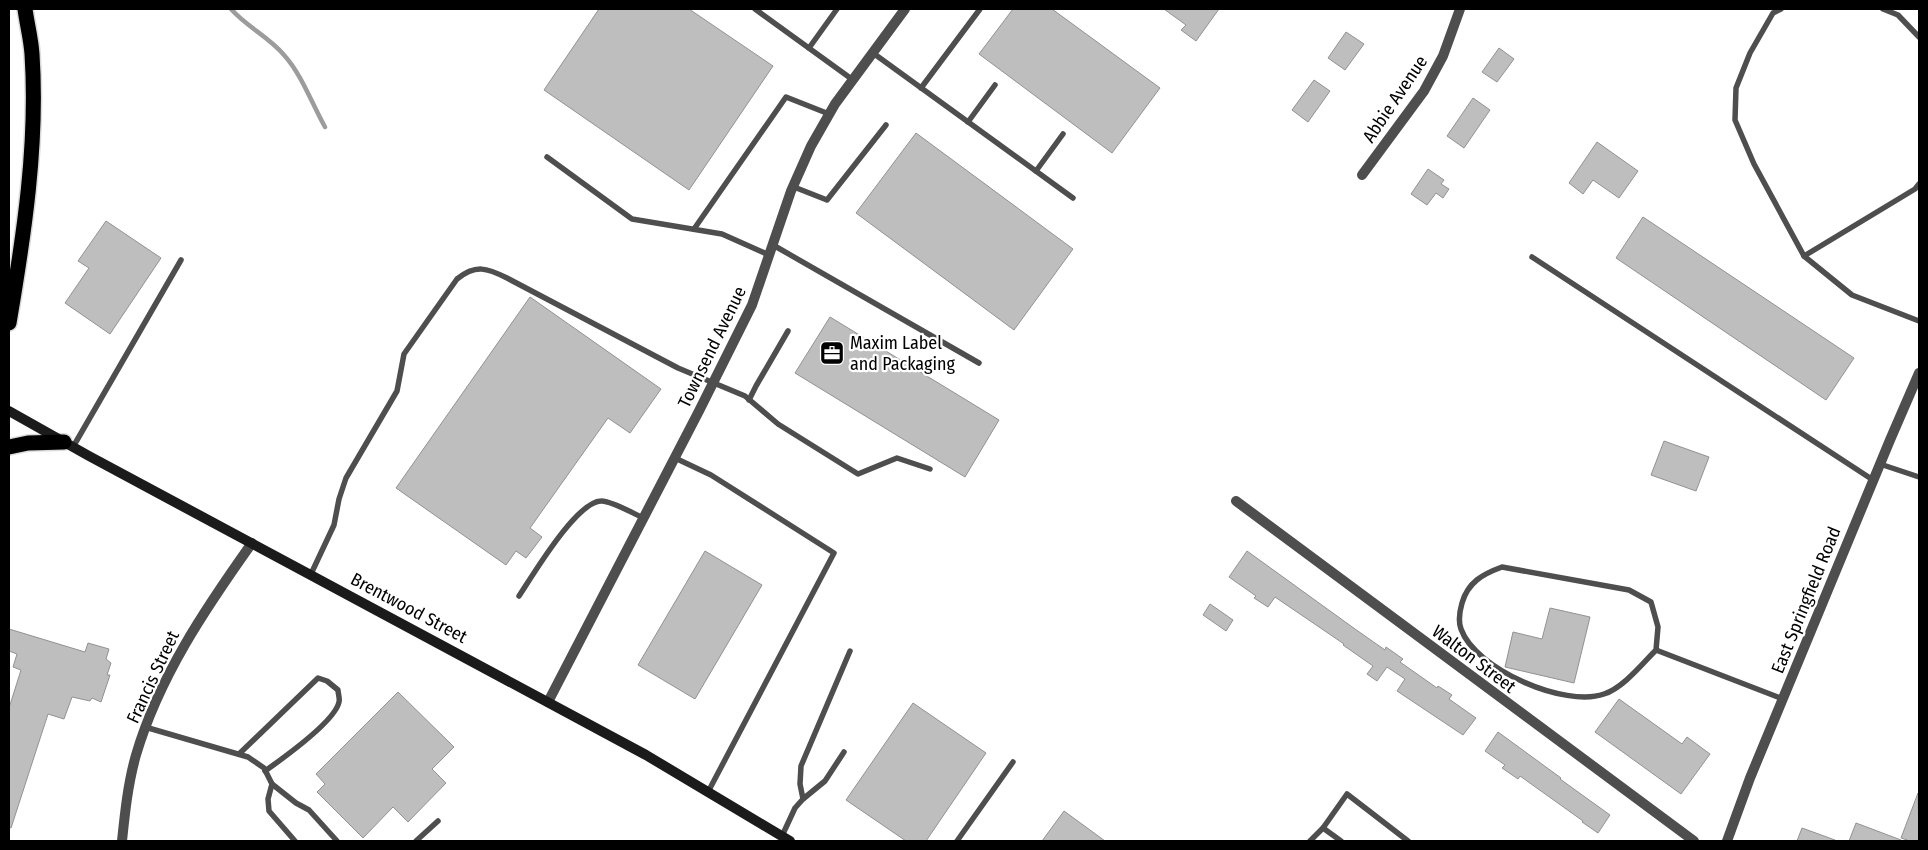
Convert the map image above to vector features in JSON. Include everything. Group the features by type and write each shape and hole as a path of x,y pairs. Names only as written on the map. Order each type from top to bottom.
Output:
{"highway":[{"path":"9,323 30,173 32,54 25,9"},
{"path":"9,447 28,443 69,444"}],"main road":[{"name":"Brentwood Street","path":"9,411 646,755 786,839"}],"street":[{"name":"Townsend Avenue","path":"548,702 752,305 794,187 811,146 853,80 905,9"},
{"name":"Abbie Avenue","path":"1362,175 1424,91 1443,56 1460,9"},
{"name":"East Springfield Road","path":"1727,841 1750,778 1919,373"},
{"name":"Walton Street","path":"1236,501 1694,841"},
{"name":"Francis Street","path":"122,841 129,788 145,727 178,656 212,598 252,542"}],"lane":[{"path":"755,9 853,80"},
{"path":"809,48 837,9"},
{"path":"921,88 980,9"},
{"path":"1781,9 1773,13 1750,53 1736,88 1735,120 1754,164 1804,256 1852,295 1919,321"},
{"path":"1883,9 1898,15 1919,36"},
{"path":"873,53 1073,198"},
{"path":"968,122 995,85"},
{"path":"694,229 786,97 830,114"},
{"path":"794,187 827,200 886,125"},
{"path":"1036,171 1063,134"},
{"path":"546,157 632,219 722,234 771,250 979,364"},
{"path":"1804,256 1915,189 1919,184"},
{"path":"1532,257 1873,480"},
{"path":"69,444 181,260"},
{"path":"311,574 334,525 339,499 346,478 397,390 404,354 456,279 466,272 488,269 501,274 678,368 745,396 778,424 858,474 897,458 930,469"},
{"path":"749,400 788,331"},
{"path":"675,458 711,475 834,552 708,792"},
{"path":"1880,464 1919,477"},
{"path":"519,596 562,531 592,503 604,500 644,518"},
{"path":"1502,567 1630,590 1652,602 1658,627 1656,650 1626,680 1605,694 1591,697 1569,697 1498,670 1469,642 1460,628 1460,611 1464,596 1471,584 1486,573 1502,567"},
{"path":"1656,650 1783,699"},
{"path":"803,799 800,784 801,766 850,651"},
{"path":"239,754 318,678 327,681 338,690 339,702 332,714 300,747 265,771"},
{"path":"145,727 248,757 265,771 272,784 309,810 337,841"},
{"path":"786,839 796,808 803,799 825,781 844,752"},
{"path":"957,841 1013,762"},
{"path":"272,784 268,798 269,811 295,841"},
{"path":"1310,841 1323,828 1347,794 1408,841"},
{"path":"416,841 438,821"},
{"path":"1323,828 1341,841"}],"building":[{"path":"599,9 689,9 773,66 689,190 544,90"},
{"path":"1013,9 1052,9 1160,88 1112,153 979,54"},
{"path":"1164,9 1219,9 1196,41 1181,30 1186,25"},
{"path":"1346,32 1364,44 1345,70 1328,58"},
{"path":"1499,48 1514,59 1497,82 1482,72"},
{"path":"1314,80 1330,91 1308,122 1292,110"},
{"path":"1473,98 1490,110 1464,148 1447,136"},
{"path":"916,133 1073,249 1014,330 856,213"},
{"path":"1597,142 1638,171 1619,198 1593,180 1583,194 1569,183"},
{"path":"1428,169 1444,180 1441,184 1449,189 1443,198 1436,193 1427,205 1411,194"},
{"path":"1643,217 1854,358 1826,400 1616,258"},
{"path":"106,221 161,258 110,334 65,303 89,268 78,261"},
{"path":"530,297 661,389 630,433 608,418 530,528 542,537 526,558 516,551 506,565 396,488"},
{"path":"830,317 999,420 965,477 795,373"},
{"path":"1664,441 1709,457 1696,491 1651,475"},
{"path":"705,551 762,585 695,699 638,665"},
{"path":"1247,551 1385,650 1386,647 1403,659 1400,662 1437,688 1438,686 1452,695 1449,699 1476,718 1463,735 1397,691 1405,679 1387,667 1377,681 1367,674 1373,666 1344,644 1275,597 1268,607 1229,577"},
{"path":"1210,604 1233,620 1226,631 1203,615"},
{"path":"1550,608 1590,617 1574,683 1505,667 1513,632 1542,639"},
{"path":"9,629 85,652 88,643 109,649 106,659 111,663 107,675 110,675 101,702 92,698 90,701 72,697 64,719 48,714 11,828 9,827 9,708 21,670 13,667 17,654 9,651"},
{"path":"398,692 454,747 432,769 446,783 408,822 393,807 363,838 317,792 325,784 316,774"},
{"path":"1619,699 1682,744 1687,737 1710,754 1681,794 1595,732"},
{"path":"913,703 986,753 926,841 906,841 846,800"},
{"path":"1498,732 1610,815 1598,833 1520,776 1518,779 1502,768 1505,765 1485,751"},
{"path":"1918,793 1919,841 1910,841 1901,838"},
{"path":"1064,811 1105,841 1042,841"},
{"path":"1856,823 1901,840 1901,841 1849,841"},
{"path":"1802,828 1835,840 1835,841 1797,841"}],"waterway":[{"path":"231,9 272,43 290,63 325,127"}],"place":[{"name":"Maxim Label and Packaging","path":"832,353"}]}
